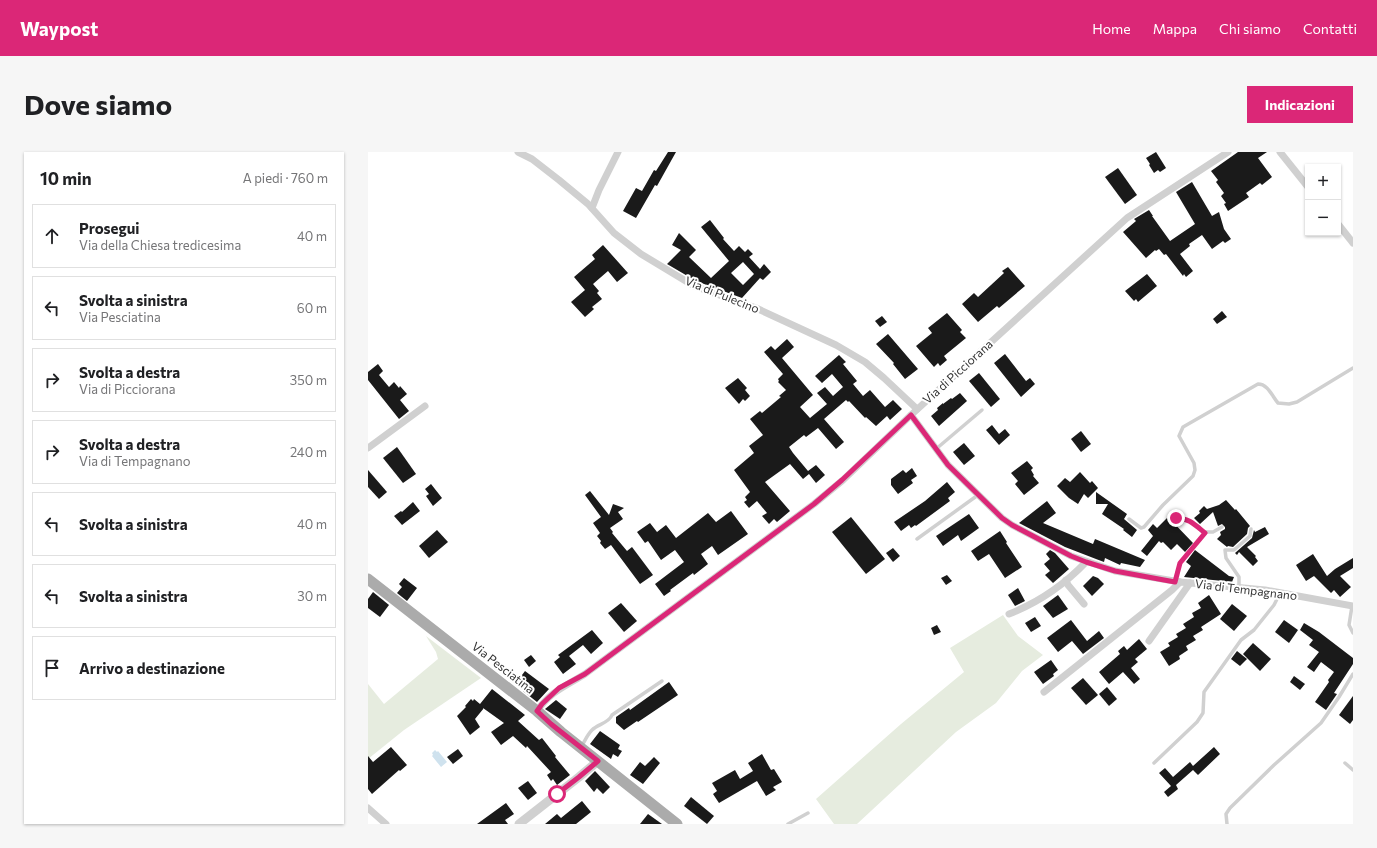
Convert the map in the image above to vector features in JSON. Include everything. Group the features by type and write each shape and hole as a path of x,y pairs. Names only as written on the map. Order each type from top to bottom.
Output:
{"main road":[{"name":"Via Pesciatina","path":"368,579 494,679 537,711 677,824"}],"street":[{"name":"Via di Pulecino","path":"518,152 532,159 559,180 592,208 614,233 641,254 694,286 763,311 836,345 865,362 917,409"},
{"path":"592,208 599,190 618,152"},
{"name":"Via di Picciorana","path":"537,711 542,704 559,688 585,674 814,504 1127,218 1228,152"},
{"path":"1280,152 1305,183"},
{"path":"1341,228 1353,243"},
{"path":"368,448 425,406"},
{"name":"Via di Tempagnano","path":"911,415 948,465 978,495 1012,525 1071,556 1115,571 1177,582 1280,593 1352,606"},
{"path":"1009,614 1025,608 1066,580 1086,562"},
{"path":"1066,580 1068,585 1084,604"},
{"path":"1044,692 1172,590 1177,582"},
{"path":"1149,641 1190,583"},
{"path":"520,824 598,761"},
{"path":"368,808 386,824"}],"lane":[{"path":"1129,519 1141,528 1144,527 1192,476 1195,470 1194,464 1179,436 1183,427 1258,384 1262,384 1267,387 1278,403 1289,404 1297,402 1353,368"},
{"path":"936,449 982,410"},
{"path":"917,539 978,495"},
{"path":"1176,518 1190,520 1205,533"},
{"path":"1177,582 1180,563 1206,532 1213,532 1222,527"},
{"path":"1239,588 1239,577 1226,558 1225,550 1234,550 1238,548 1250,536 1251,529"},
{"path":"1154,763 1197,722 1203,713 1204,692 1241,640 1254,630 1274,606 1280,593"},
{"path":"1352,606 1349,625 1353,633"},
{"path":"1227,824 1226,814 1230,808 1274,765 1321,723 1339,698 1353,674"},
{"path":"581,748 593,729 601,723 606,722 612,715 662,681"},
{"path":"1345,763 1353,770"},
{"path":"788,824 808,813"}],"shaded area":[{"path":"1003,615 1018,636 1043,655 1022,671 996,703 956,732 857,824 834,824 816,799 901,724 964,672 950,648"},
{"path":"426,636 481,678 404,730 368,759 368,684 384,704 438,659 436,652"}],"water":[{"path":"435,750 437,752 438,751 447,762 441,767 432,756 432,753"}],"building":[{"path":"668,152 676,152 657,186 655,185 636,218 623,211 636,188 642,191 654,170 656,171"},
{"path":"1156,152 1166,168 1160,172 1158,170 1154,173 1146,158"},
{"path":"1238,152 1267,152 1258,158 1272,177 1262,185 1260,183 1246,193 1249,197 1228,211 1224,204 1226,203 1221,196 1224,193 1216,182 1218,180 1211,171"},
{"path":"1118,168 1137,195 1125,204 1105,177"},
{"path":"1192,182 1212,216 1219,212 1224,229 1231,239 1225,243 1223,241 1212,249 1202,235 1189,244 1190,246 1180,254 1193,271 1186,277 1184,274 1183,276 1166,254 1164,255 1159,249 1156,251 1155,250 1146,258 1123,232 1136,221 1134,219 1149,210 1170,241 1195,224 1176,192"},
{"path":"710,220 724,238 723,239 734,251 739,246 745,252 748,249 753,254 749,257 760,269 764,264 771,272 763,280 760,278 742,298 696,281 667,264 681,250 672,245 679,233 696,250 689,257 711,278 729,261 701,227","holes":["743,262 754,274 743,285 731,273"]},
{"path":"603,245 628,273 617,282 608,271 593,284 599,291 597,293 602,299 592,307 594,309 585,317 571,302 585,290 574,277 595,259 592,255"},
{"path":"1008,267 1025,286 999,308 997,306 978,322 962,304 974,293 978,297 1004,273 1002,271"},
{"path":"1147,274 1157,286 1138,302 1136,299 1134,301 1125,291"},
{"path":"1222,311 1227,317 1217,324 1213,319"},
{"path":"947,313 962,330 960,332 966,338 944,356 947,360 940,366 938,363 934,367 916,346 932,333 928,328"},
{"path":"882,316 887,322 880,327 875,321"},
{"path":"888,334 918,369 905,379 893,364 894,363 876,344"},
{"path":"787,339 794,347 782,358 813,395 800,407 810,418 827,404 817,393 825,387 833,396 843,387 832,374 822,383 815,376 839,355 846,362 843,364 857,381 853,384 863,396 870,390 885,407 893,400 902,409 890,420 887,416 876,426 866,417 865,418 849,401 848,402 846,400 824,419 844,442 836,449 818,428 806,437 804,435 789,447 808,471 816,465 825,475 816,483 809,474 803,479 790,464 765,482 790,511 777,522 774,519 769,524 762,516 767,513 757,501 749,508 744,502 747,500 745,497 750,492 734,470 754,453 749,446 763,435 750,419 760,411 762,413 781,397 779,396 786,390 778,382 778,379 783,374 764,352 771,346 775,350"},
{"path":"1005,354 1026,381 1030,378 1035,384 1021,397 994,363"},
{"path":"378,364 383,371 379,375 389,387 394,382 407,394 400,400 409,411 399,419 368,380 368,372"},
{"path":"979,373 1000,399 991,407 969,381"},
{"path":"738,378 747,388 745,390 750,396 745,401 743,399 739,404 725,388"},
{"path":"960,393 967,401 939,426 931,416 943,403"},
{"path":"992,425 999,434 1005,429 1010,435 999,445 986,430"},
{"path":"1081,431 1091,444 1081,452 1071,439"},
{"path":"964,443 975,456 964,465 953,452"},
{"path":"397,447 416,474 403,483 383,458"},
{"path":"1027,461 1033,468 1031,470 1034,475 1033,476 1039,483 1024,495 1015,484 1018,481 1011,473"},
{"path":"912,468 917,476 911,480 913,483 898,494 891,485 891,479 903,470 906,473"},
{"path":"368,470 387,492 379,499 368,487"},
{"path":"1080,472 1090,483 1092,481 1098,488 1088,498 1084,494 1078,504 1069,498 1057,486 1065,478 1070,482"},
{"path":"947,482 955,492 948,498 950,501 916,526 915,525 911,528 909,525 901,531 894,522 925,501"},
{"path":"431,484 442,498 433,506 426,496 429,494 425,489"},
{"path":"590,491 609,515 613,504 624,508 618,512 623,519 610,528 613,532 612,533 627,551 632,547 653,575 640,584 611,545 605,549 600,543 601,541 597,536 600,533 593,523 601,517 585,495"},
{"path":"1096,492 1127,514 1124,519 1137,530 1132,537 1123,530 1124,529 1102,514 1108,504 1096,504"},
{"path":"1226,500 1235,510 1236,509 1250,526 1247,534 1233,547 1227,547 1217,539 1221,535 1220,532 1225,529 1225,527 1222,524 1218,526 1213,512 1200,524 1194,518 1200,513 1199,511 1204,506 1207,509 1219,505"},
{"path":"1047,501 1056,513 1043,523 1093,544 1095,539 1145,560 1140,567 1121,563 1120,565 1105,558 1104,562 1065,547 1019,523"},
{"path":"413,502 420,511 402,525 394,516 401,511 402,512"},
{"path":"731,511 748,534 718,555 712,546 701,554 708,564 694,575 693,573 664,596 655,584 684,562 675,550 661,560 648,541 645,543 637,532 650,523 657,532 666,525 676,538 708,513 716,522"},
{"path":"969,514 979,528 961,541 958,535 943,546 936,536"},
{"path":"851,517 885,559 866,574 832,532"},
{"path":"1168,517 1193,543 1185,552 1177,544 1171,550 1163,542 1161,543 1159,541 1147,556 1141,551 1153,536 1148,530 1153,524 1157,528"},
{"path":"1265,527 1269,534 1247,547 1256,556 1255,557 1258,561 1253,566 1239,552 1237,555 1235,553 1252,538 1254,530 1255,532"},
{"path":"437,530 448,542 429,558 419,546"},
{"path":"1000,531 1022,567 1005,578 989,554 978,561 971,551"},
{"path":"893,548 900,556 893,562 886,553"},
{"path":"1050,550 1055,553 1069,569 1053,583 1045,575 1050,571 1044,564 1050,559 1046,554"},
{"path":"1195,550 1229,576 1234,577 1232,582 1184,577 1191,566 1186,562"},
{"path":"1313,554 1327,576 1335,569 1353,558 1353,568 1340,576 1351,587 1340,597 1334,590 1331,593 1314,576 1306,581 1296,565"},
{"path":"947,575 952,581 946,585 941,578"},
{"path":"1093,576 1098,578 1104,584 1092,596 1083,586"},
{"path":"404,578 417,588 407,601 397,593 402,587 399,584"},
{"path":"1018,588 1025,601 1015,606 1008,595"},
{"path":"373,592 389,605 380,617 368,608 368,599"},
{"path":"1058,595 1068,609 1053,618 1043,606"},
{"path":"1209,595 1221,614 1201,627 1203,630 1193,636 1196,640 1186,646 1188,650 1179,656 1180,659 1169,666 1160,652 1170,646 1168,643 1178,637 1176,634 1186,628 1183,624 1194,617 1192,613 1201,608 1198,603"},
{"path":"621,603 637,621 624,632 608,613"},
{"path":"1232,604 1247,616 1234,631 1220,619"},
{"path":"1035,617 1041,626 1031,632 1025,623"},
{"path":"1071,620 1087,641 1099,631 1104,638 1083,654 1072,641 1058,652 1047,638"},
{"path":"1284,620 1298,630 1289,643 1275,632"},
{"path":"1304,623 1319,632 1353,658 1353,664 1334,693 1337,694 1326,710 1315,702 1334,672 1321,662 1314,672 1307,667 1319,652 1309,645 1313,640 1300,630"},
{"path":"937,625 941,632 934,635 931,628"},
{"path":"592,630 603,643 591,654 583,645 569,656 576,664 563,674 554,662 560,657 558,655"},
{"path":"1139,639 1147,649 1135,659 1138,662 1131,668 1140,679 1134,684 1123,672 1109,684 1099,672 1120,654 1118,651 1124,646 1127,650"},
{"path":"1253,643 1271,659 1260,671 1243,654"},
{"path":"1237,651 1247,659 1240,666 1231,659"},
{"path":"531,655 536,661 529,667 524,660"},
{"path":"1051,660 1058,670 1053,674 1054,676 1043,684 1034,672"},
{"path":"525,671 549,689 537,702 523,691 524,690 516,683"},
{"path":"1294,676 1305,684 1300,690 1290,682"},
{"path":"1083,678 1098,695 1086,705 1071,688"},
{"path":"669,682 678,695 624,730 616,723 616,717 629,708 630,710"},
{"path":"1107,687 1117,699 1109,706 1099,694"},
{"path":"492,689 525,715 518,721 539,740 542,738 570,775 557,785 553,779 551,781 547,775 551,772 527,746 526,748 513,736 501,745 491,732 504,723 484,708 475,719 480,727 470,735 457,716 466,707 465,706 471,699 473,701 474,699 480,704"},
{"path":"1353,696 1353,720 1350,724 1339,715"},
{"path":"556,700 567,709 560,719 545,709"},
{"path":"600,731 620,745 618,749 622,751 618,757 613,754 611,759 590,744"},
{"path":"391,747 407,765 400,771 399,770 372,794 368,789 368,756 373,762"},
{"path":"1214,747 1220,754 1198,775 1193,770 1176,785 1178,789 1168,797 1164,792 1171,786 1159,773 1165,768 1173,777 1190,762 1193,766"},
{"path":"458,749 463,756 453,764 447,757"},
{"path":"762,754 771,770 774,769 782,782 773,787 776,790 766,796 757,781 719,803 713,794 717,791 712,783 735,770 740,779 753,771 748,763"},
{"path":"654,757 660,763 643,784 630,775 640,762 645,766"},
{"path":"595,771 610,787 603,794 597,788 594,792 585,781"},
{"path":"528,781 537,793 528,800 518,788"},
{"path":"691,797 714,816 707,824 684,806"},
{"path":"582,801 591,812 576,824 545,824 557,814 561,818"},
{"path":"506,803 514,814 505,820 508,824 477,824"},
{"path":"648,814 662,824 640,824"}],"route":[{"path":"557,794 598,761 537,711 542,704 559,688 573,682 585,674 814,504 856,468 911,415 948,465 1002,518 1012,525 1071,556 1086,562 1115,571 1175,582 1180,563 1205,533 1190,520 1176,518"}]}
